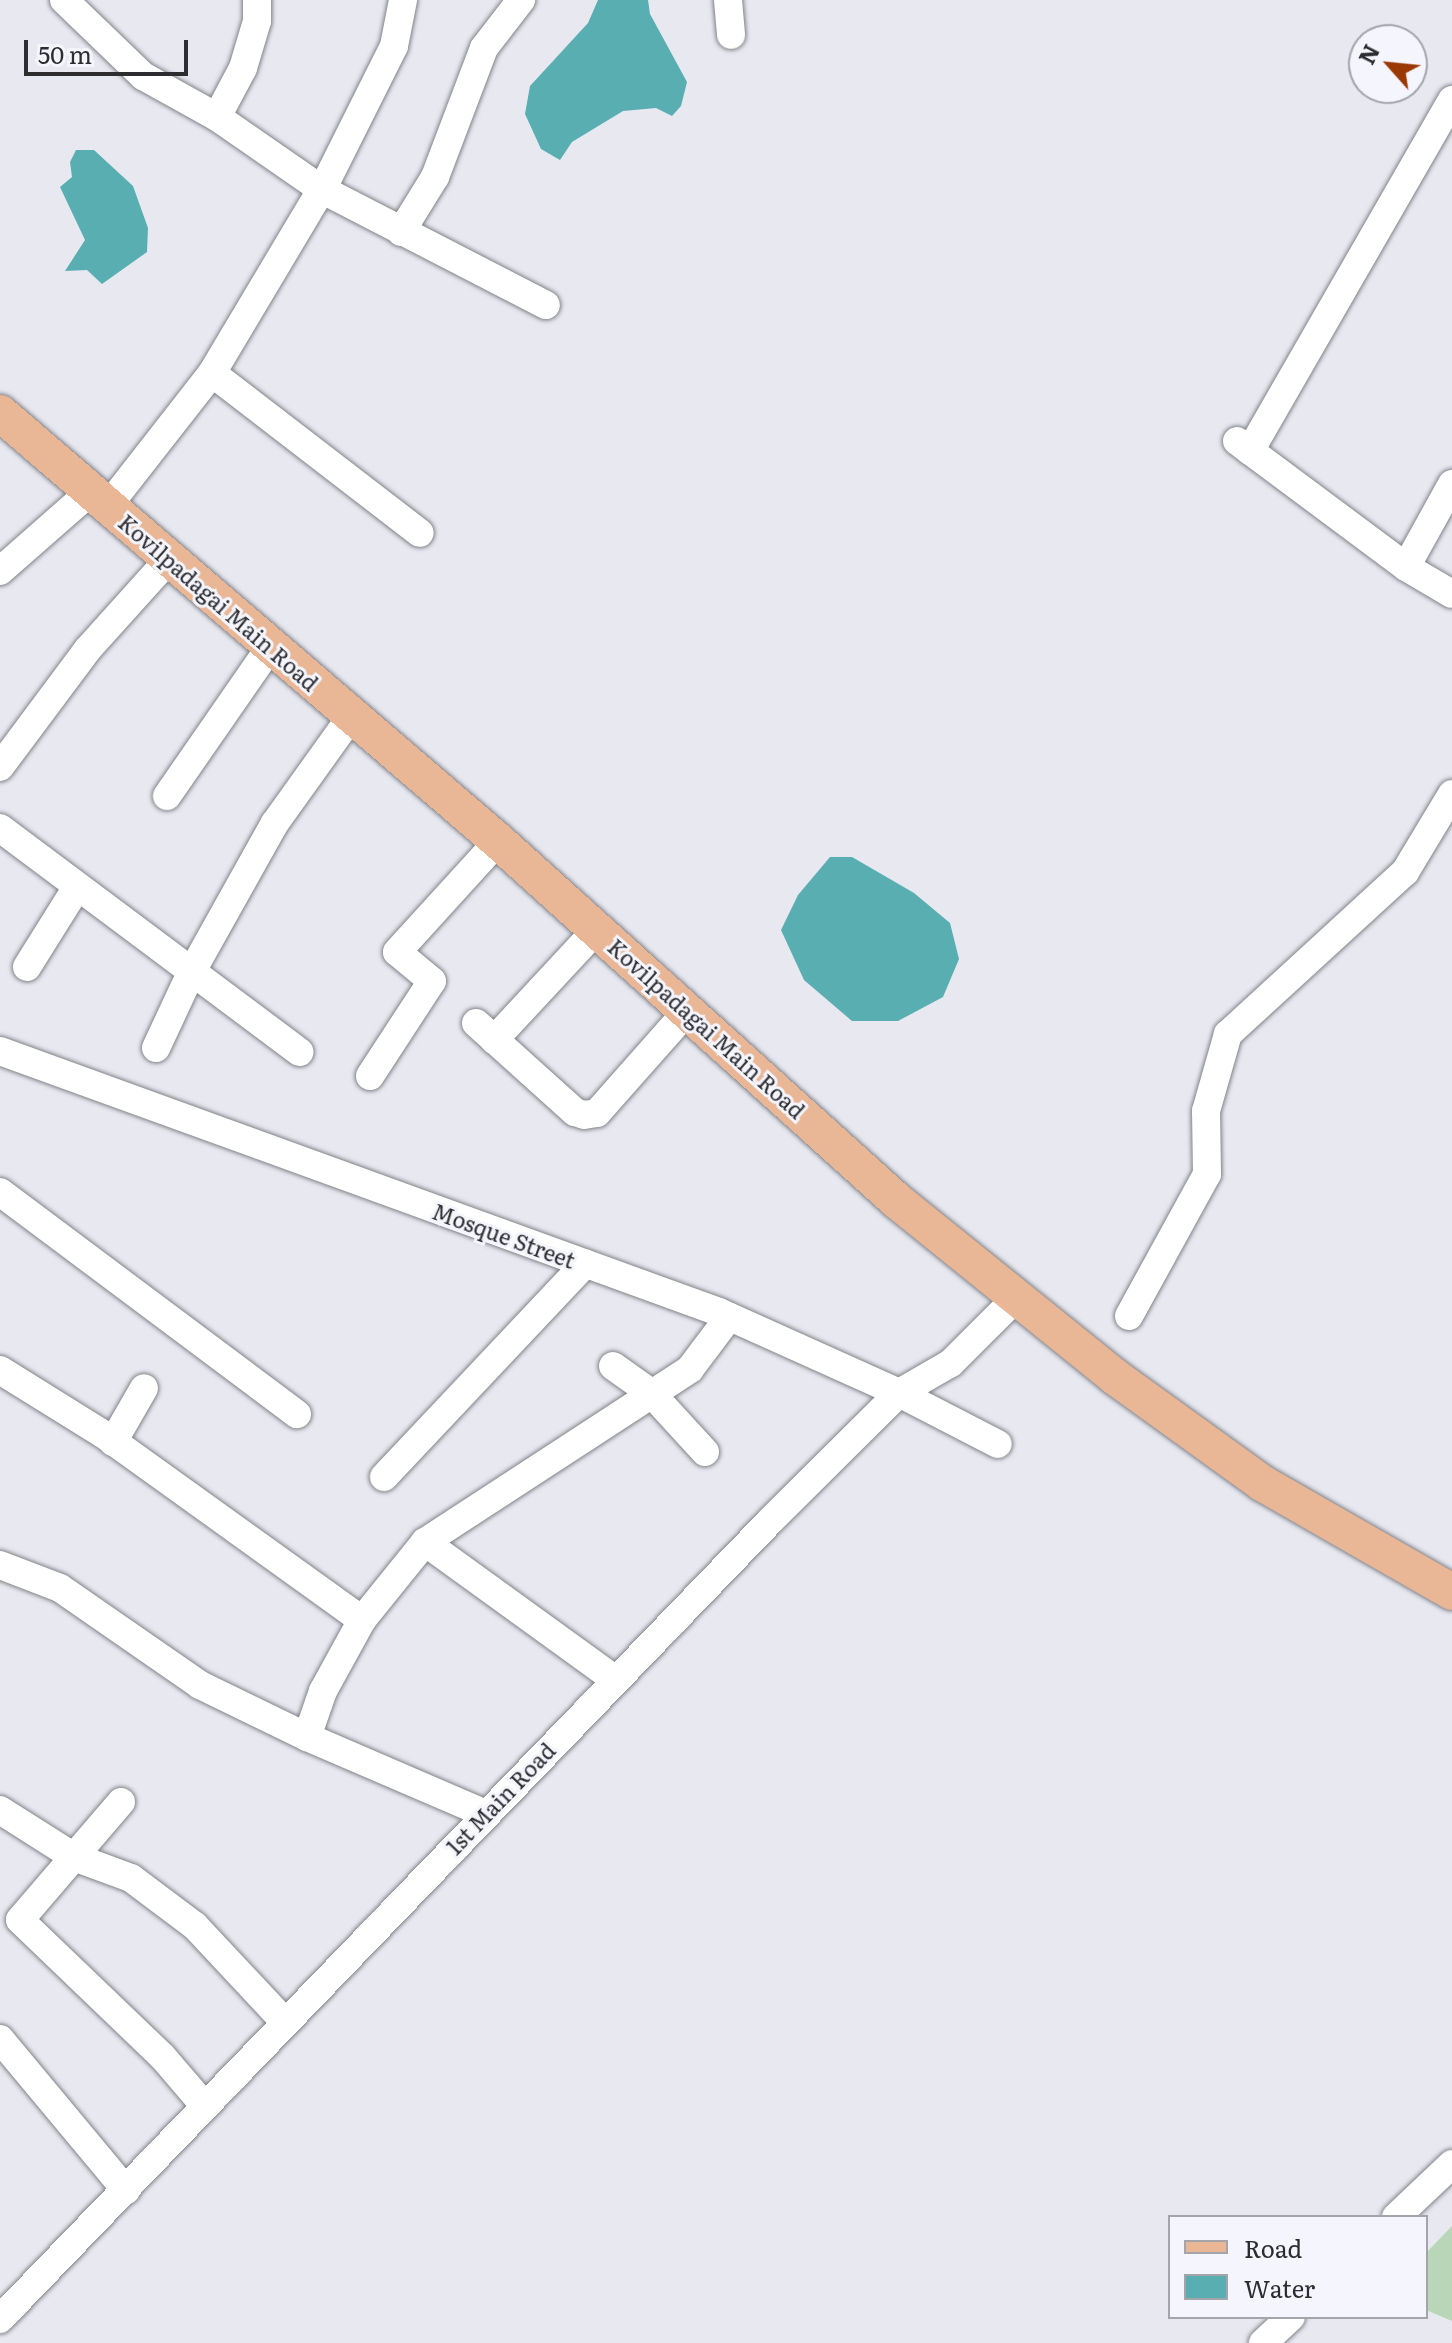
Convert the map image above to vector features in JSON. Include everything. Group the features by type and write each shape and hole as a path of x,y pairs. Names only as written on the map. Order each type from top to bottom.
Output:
{"main road":[{"name":"Kovilpadagai Main Road","path":"0,413 498,841 896,1200 1115,1377 1262,1483 1452,1592"}],"street":[{"path":"64,0 143,76 217,117 321,189 546,305"},
{"path":"217,117 243,68 257,21 257,0"},
{"path":"0,571 99,499 212,373 321,189 394,46 403,0"},
{"path":"401,232 435,177 484,48 521,0"},
{"path":"728,0 731,35"},
{"path":"1452,100 1243,446 1406,567 1452,594"},
{"path":"212,373 420,533"},
{"path":"1406,567 1452,484"},
{"path":"0,767 88,649 169,559"},
{"path":"167,796 223,709 270,647"},
{"path":"156,1048 191,973 275,823 351,717"},
{"path":"1129,1316 1207,1174 1206,1111 1228,1034 1405,872 1452,794"},
{"path":"0,828 299,1052"},
{"path":"370,1076 432,981 397,952 498,841"},
{"path":"27,967 77,887"},
{"path":"597,929 485,1032 575,1112 584,1115 597,1113 688,1010"},
{"name":"Mosque Street","path":"0,1051 729,1317 899,1393 998,1444"},
{"path":"0,1192 297,1414"},
{"path":"384,1477 585,1264"},
{"name":"1st Main Road","path":"0,2319 614,1679 899,1393 951,1363 1017,1297"},
{"path":"307,1737 323,1691 362,1620 425,1542 690,1369 729,1317"},
{"path":"613,1366 651,1393 705,1452"},
{"path":"0,1370 113,1442 362,1620"},
{"path":"113,1442 144,1388"},
{"path":"425,1542 614,1679"},
{"path":"0,1565 60,1588 200,1685 307,1737 486,1814"},
{"path":"121,1802 74,1857 10,1911 162,2056 204,2105"},
{"path":"0,1810 74,1857 131,1878 195,1926 284,2021"},
{"path":"0,2039 126,2190"},
{"path":"1398,2215 1452,2164"},
{"path":"1263,2343 1289,2319"}],"green space":[{"path":"1452,2226 1452,2321 1428,2311 1428,2251"}],"water":[{"path":"598,0 648,0 650,14 687,82 681,106 672,116 656,108 623,111 572,142 560,160 541,149 525,114 530,86 588,23"},
{"path":"76,150 94,150 133,186 148,228 147,252 102,284 87,270 65,271 85,240 60,187 72,177 70,162"},
{"path":"830,857 852,857 914,893 950,923 959,959 943,997 898,1021 852,1021 804,980 781,930 798,895"}]}
